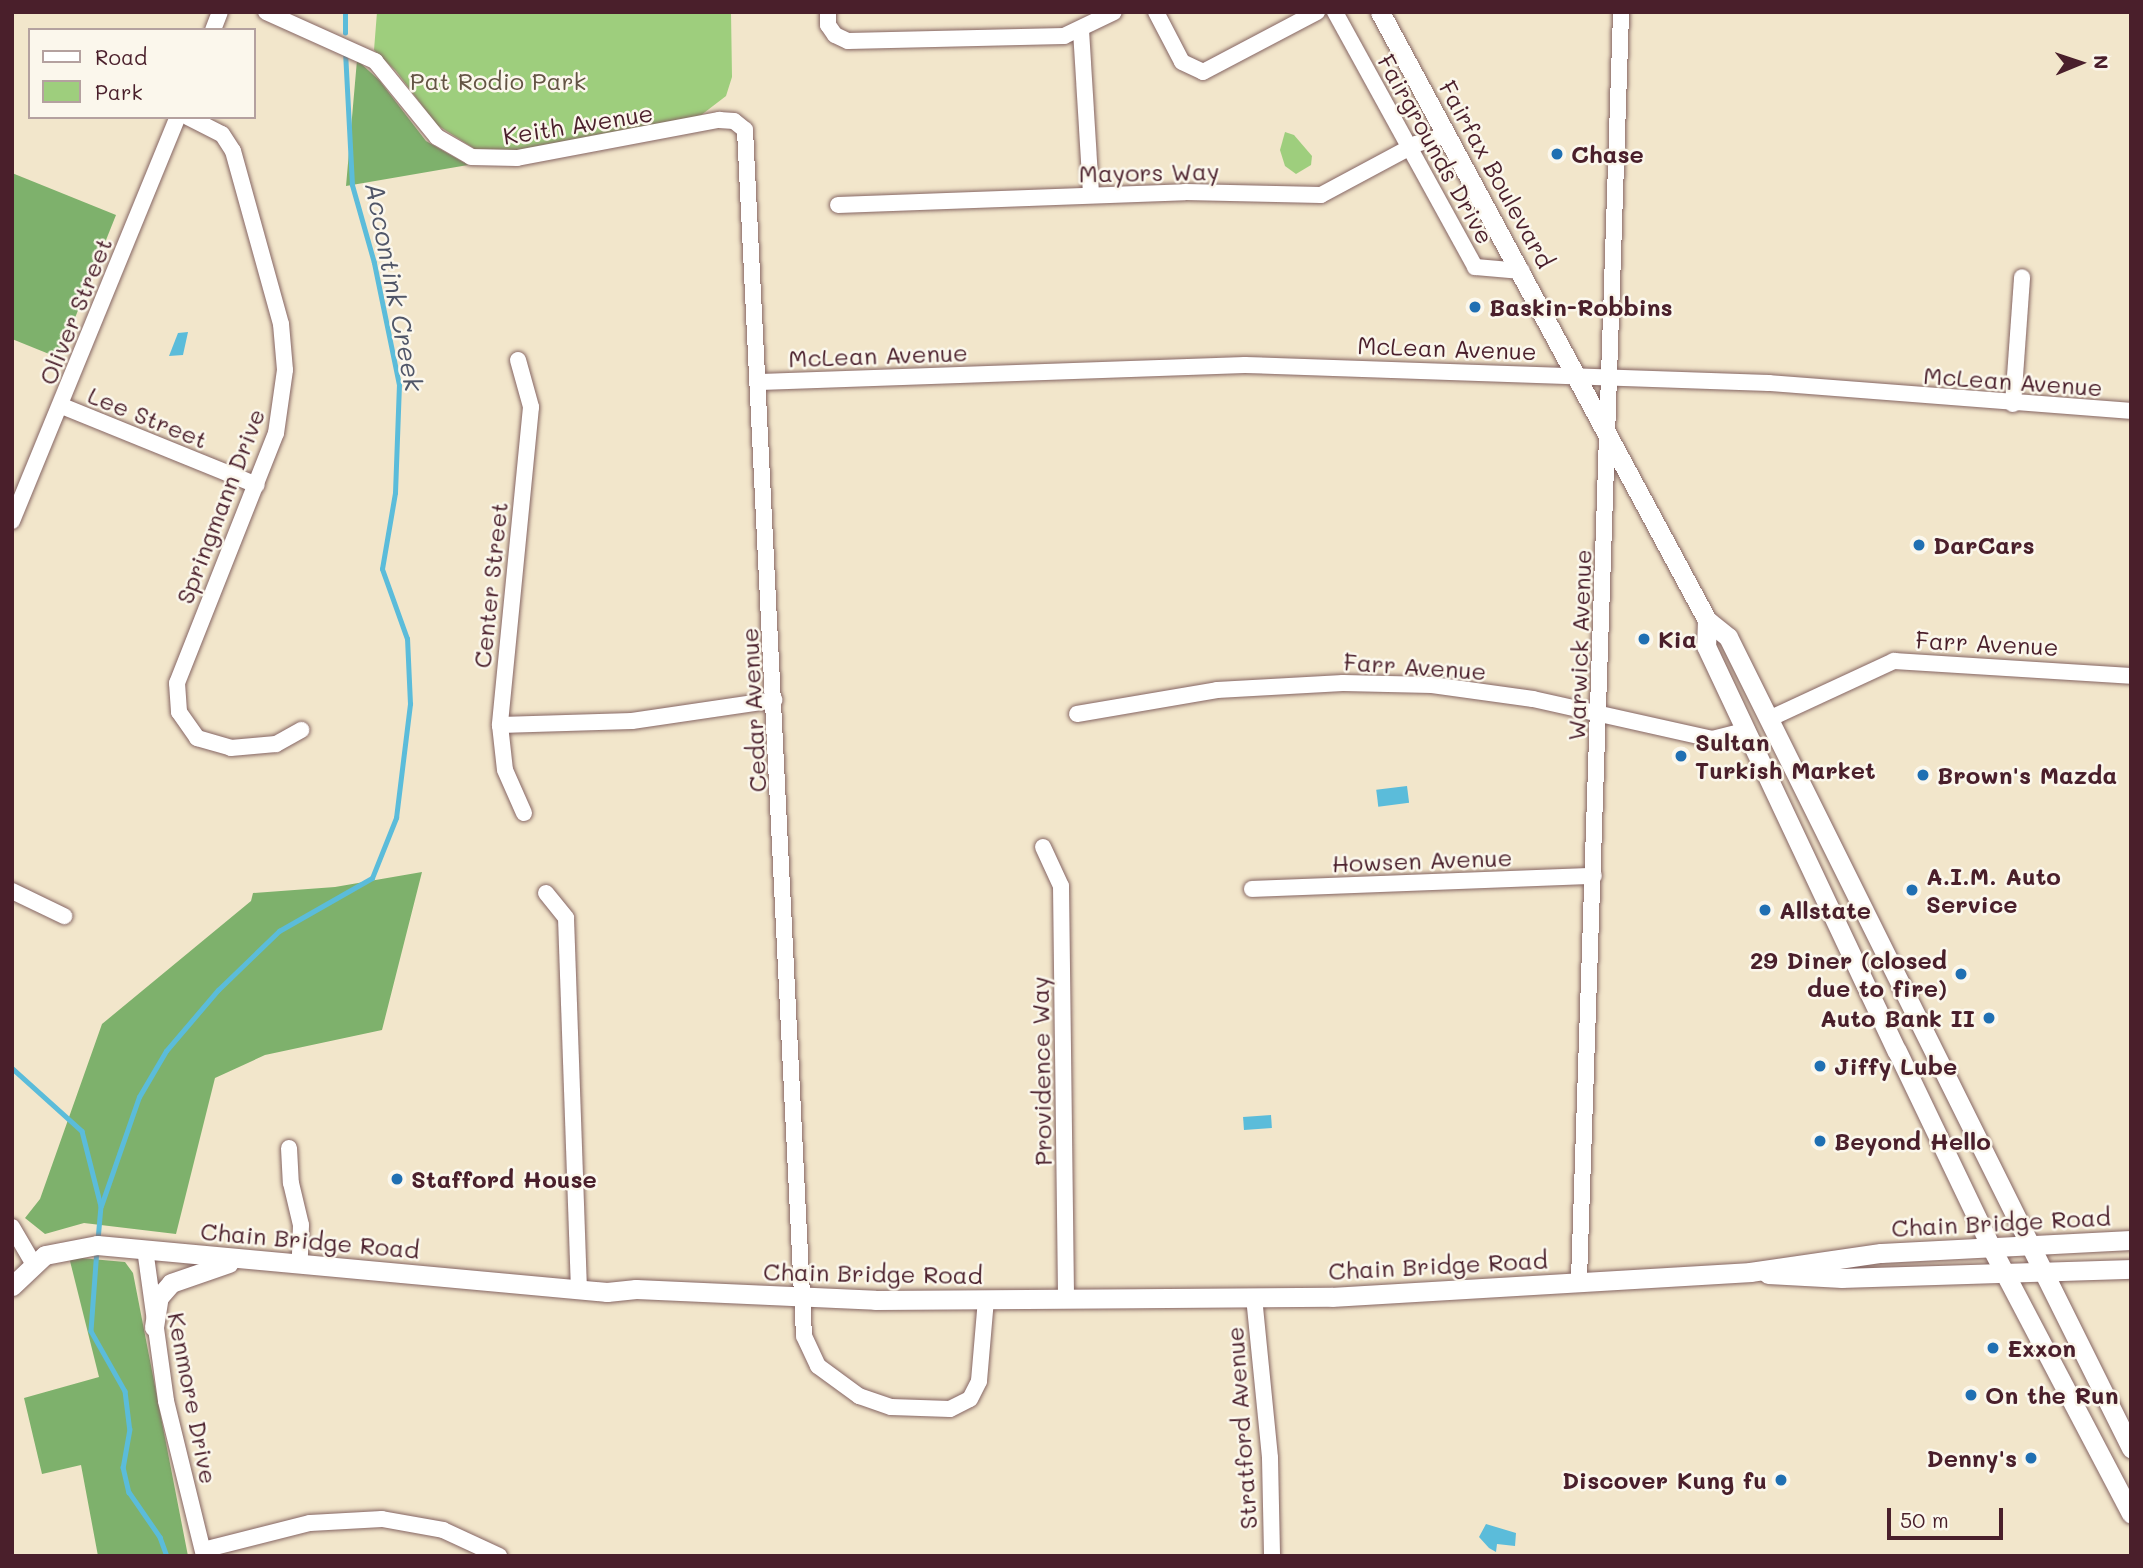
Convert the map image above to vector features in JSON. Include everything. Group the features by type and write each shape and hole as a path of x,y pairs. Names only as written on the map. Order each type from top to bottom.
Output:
{"main road":[{"name":"Fairfax Boulevard","path":"1380,12 1522,271 1707,620 1728,637 2131,1448"},
{"name":"Fairfax Boulevard","path":"1707,620 1706,646 1991,1247 2131,1514"},
{"name":"Chain Bridge Road","path":"12,1286 33,1263 79,1245 123,1246 579,1290 803,1298 986,1299 1427,1293 1579,1280 1750,1272 1843,1256 2131,1240"},
{"path":"154,1327 159,1297 181,1277 219,1264 261,1259"},
{"name":"Chain Bridge Road","path":"1750,1272 1816,1279 2131,1269"}],"street":[{"name":"Keith Avenue","path":"266,12 375,61 437,137 471,157 517,158 710,122 739,124"},
{"path":"828,12 828,24 835,35 848,41 1064,36 1114,12"},
{"path":"1156,12 1182,62 1203,72 1317,12"},
{"name":"Fairgrounds Drive","path":"1335,12 1475,267 1522,271"},
{"name":"Warwick Avenue","path":"1579,1280 1621,12"},
{"path":"1081,30 1091,195"},
{"name":"Oliver Street","path":"12,521 62,406 177,119"},
{"name":"Springmann Drive","path":"194,119 213,126 229,142 281,324 285,370 281,411 257,485 177,683 179,712 197,738 231,748 276,744 301,730"},
{"name":"Cedar Avenue","path":"739,124 748,139 804,1336 818,1366 878,1405 943,1409 960,1406 976,1391 986,1299"},
{"name":"Mayors Way","path":"838,205 1185,192 1321,195 1409,147 1447,135"},
{"path":"2013,404 2022,277"},
{"name":"Center Street","path":"518,360 531,407 500,725 505,770 524,813"},
{"name":"McLean Avenue","path":"760,383 1193,365 1769,383 2013,404 2131,411"},
{"name":"Lee Street","path":"62,406 257,485"},
{"name":"Farr Avenue","path":"1769,719 1894,661 2131,676"},
{"name":"Farr Avenue","path":"1077,714 1217,690 1343,683 1432,685 1599,710 1712,738 1732,737 1747,730"},
{"path":"500,725 632,721 774,700"},
{"name":"Providence Way","path":"1043,847 1061,886 1066,1298"},
{"name":"Howsen Avenue","path":"1252,889 1594,876"},
{"path":"12,891 64,916"},
{"path":"546,893 566,918 579,1290"},
{"path":"289,1148 290,1183 301,1225 300,1262"},
{"path":"12,1227 33,1263"},
{"name":"Kenmore Drive","path":"145,1249 154,1327 204,1553"},
{"name":"Stratford Avenue","path":"1254,1297 1270,1458 1272,1556"},
{"path":"204,1553 310,1523 355,1518 410,1522 467,1549 499,1556"}],"green space":[{"name":"Pat Rodio Park","path":"377,12 731,12 732,77 726,96 696,119 513,151 475,149 437,125 396,71 374,50"},
{"path":"357,60 379,80 426,141 468,165 346,186"},
{"path":"1285,132 1294,135 1312,156 1311,165 1296,174 1285,166 1280,150"},
{"path":"12,173 116,215 59,358 12,339"},
{"path":"422,872 382,1030 265,1055 215,1078 176,1234 84,1223 45,1234 25,1218 40,1199 102,1024 251,901 253,893 335,887"},
{"path":"69,1257 125,1262 133,1273 188,1556 98,1556 81,1465 42,1474 24,1398 99,1377"}],"water":[{"path":"188,332 183,355 169,356 178,333"},
{"path":"1407,786 1409,803 1378,807 1376,790"},
{"path":"1271,1115 1272,1128 1244,1130 1243,1117"},
{"path":"1486,1524 1516,1533 1515,1546 1497,1544 1496,1552 1489,1548 1479,1537"}],"waterway":[{"name":"Accontink Creek","path":"345,12 345,33"},
{"name":"Accontink Creek","path":"101,1206 139,1097 166,1051 218,990 279,931 372,878 396,818 410,704 407,639 382,569 395,493 399,385 374,263 352,185 345,51"},
{"path":"12,1068 82,1131 101,1206 98,1240"},
{"path":"97,1249 91,1331 125,1391 130,1429 123,1467 129,1492 160,1537 167,1556"}],"place":[{"name":"Chase","path":"1557,154"},
{"name":"Baskin-Robbins","path":"1475,307"},
{"name":"DarCars","path":"1919,545"},
{"name":"Kia","path":"1644,639"},
{"name":"Sultan Turkish Market","path":"1681,756"},
{"name":"Brown's Mazda","path":"1923,775"},
{"name":"A.I.M. Auto Service","path":"1912,890"},
{"name":"Allstate","path":"1765,910"},
{"name":"29 Diner (closed due to fire)","path":"1961,974"},
{"name":"Auto Bank II","path":"1989,1018"},
{"name":"Jiffy Lube","path":"1820,1066"},
{"name":"Beyond Hello","path":"1820,1141"},
{"name":"Stafford House","path":"397,1179"},
{"name":"Exxon","path":"1993,1348"},
{"name":"On the Run","path":"1971,1395"},
{"name":"Denny's","path":"2031,1458"},
{"name":"Discover Kung fu","path":"1781,1480"}]}
